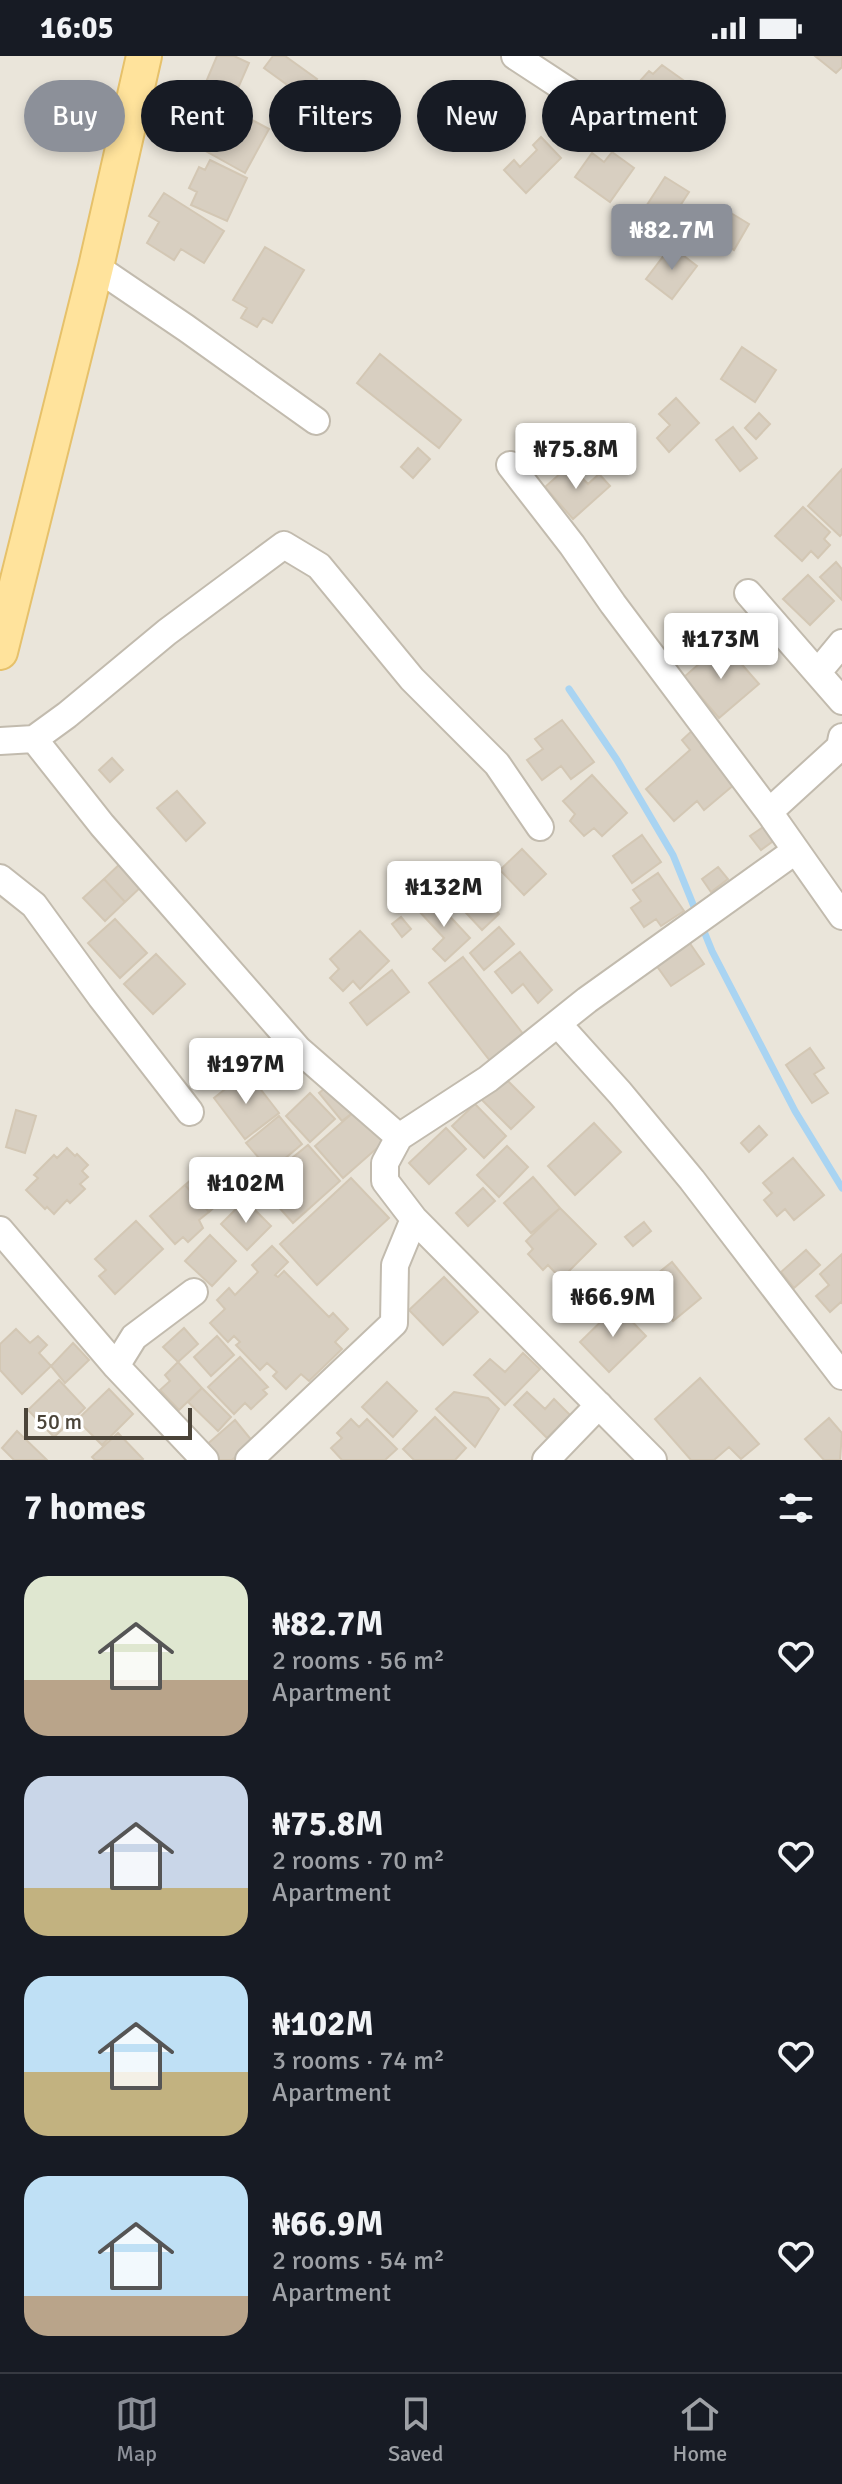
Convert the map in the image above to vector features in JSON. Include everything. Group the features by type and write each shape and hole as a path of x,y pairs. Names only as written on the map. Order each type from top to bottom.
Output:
{"main road":[{"path":"0,652 8,582 96,267 144,56"}],"street":[{"path":"515,56 552,80"},
{"path":"96,267 316,421"},
{"path":"510,465 769,812 842,916"},
{"path":"0,741 34,739 167,632 284,545 319,566 412,679 497,764 540,827"},
{"path":"748,593 842,701"},
{"path":"818,672 842,643"},
{"path":"769,812 840,747 842,737"},
{"path":"34,739 102,825 298,1049 399,1137"},
{"path":"653,1460 414,1219 385,1181 385,1163 399,1137 488,1079 587,1000 795,851"},
{"path":"0,878 34,905 190,1112"},
{"path":"558,1024 692,1180 842,1376"},
{"path":"249,1460 394,1323 395,1265 414,1219"},
{"path":"0,1230 116,1366 205,1460"},
{"path":"116,1366 134,1337 194,1292"},
{"path":"546,1460 599,1405"}],"shaded area":[{"path":"0,56 842,56 842,1460 0,1460"}],"building":[{"path":"217,56 234,56 249,63 242,80 207,80"},
{"path":"273,56 285,56 317,79 281,80 264,68"},
{"path":"815,56 842,56 842,67 836,73"},
{"path":"662,65 683,80 641,80 649,71 653,74"},
{"path":"253,120 269,129 245,173 208,152 253,152"},
{"path":"541,137 542,152 555,152 561,158 526,193 504,170 514,160 520,167 537,150 533,145"},
{"path":"612,152 634,168 610,202 575,177 592,153 604,162"},
{"path":"210,160 247,178 227,221 191,205 197,192 189,188 199,167 205,170"},
{"path":"665,177 689,192 669,223 645,208"},
{"path":"164,193 224,231 204,263 181,249 174,260 147,243 159,222 149,216"},
{"path":"726,210 749,224 734,250 711,236"},
{"path":"671,246 697,266 672,299 646,279"},
{"path":"265,247 304,270 272,323 263,318 257,327 241,318 247,308 233,300"},
{"path":"742,347 776,370 755,402 721,379"},
{"path":"380,354 461,420 439,448 357,383"},
{"path":"676,398 699,423 669,452 657,438 670,425 659,414"},
{"path":"759,413 770,424 756,439 745,428"},
{"path":"733,427 757,458 740,471 716,440"},
{"path":"418,448 430,459 413,478 401,467"},
{"path":"570,465 588,484 599,474 610,486 573,519 545,487"},
{"path":"842,469 842,534 840,536 808,506"},
{"path":"803,507 830,532 824,539 830,545 818,558 811,551 802,561 775,536"},
{"path":"836,562 842,569 842,600 820,577"},
{"path":"808,575 834,601 810,625 783,599"},
{"path":"723,643 759,684 719,718 684,677"},
{"path":"562,720 594,762 571,779 561,766 542,780 527,760 543,749 535,739"},
{"path":"695,728 706,733 701,746 735,784 704,810 697,801 674,821 646,789 690,750 682,740"},
{"path":"112,758 123,770 110,782 99,770"},
{"path":"592,775 627,813 602,836 594,828 584,836 570,821 575,814 563,801"},
{"path":"177,791 205,823 186,841 157,808"},
{"path":"766,825 776,839 761,850 750,836"},
{"path":"642,835 661,862 632,883 613,856"},
{"path":"522,849 546,874 524,895 500,870"},
{"path":"123,861 144,884 125,902 104,879"},
{"path":"468,864 487,884 479,892 499,914 482,930 442,887"},
{"path":"718,867 728,879 711,892 702,879"},
{"path":"658,873 684,911 661,926 656,919 644,927 631,908 641,901 633,890"},
{"path":"104,879 125,902 105,921 83,898"},
{"path":"431,896 470,938 445,961 433,949 444,938 417,909"},
{"path":"401,917 411,929 402,937 392,924"},
{"path":"115,919 147,953 120,978 88,943"},
{"path":"499,927 514,944 484,970 470,953"},
{"path":"360,931 389,961 360,989 353,981 343,991 330,978 339,969 330,959"},
{"path":"689,942 704,964 671,986 656,965"},
{"path":"520,952 552,990 538,1003 523,984 512,993 495,972"},
{"path":"156,954 185,984 153,1014 124,984"},
{"path":"463,957 524,1035 491,1062 429,983"},
{"path":"392,970 409,992 367,1025 350,1003"},
{"path":"281,1037 307,1066 280,1089 255,1061"},
{"path":"810,1048 824,1068 814,1074 828,1093 812,1103 786,1065"},
{"path":"247,1072 279,1113 245,1139 214,1098"},
{"path":"503,1076 534,1107 511,1129 480,1098"},
{"path":"333,1082 356,1110 342,1121 319,1093"},
{"path":"310,1093 335,1119 310,1142 286,1116"},
{"path":"475,1104 506,1136 484,1158 452,1126"},
{"path":"16,1110 36,1116 25,1153 6,1147"},
{"path":"356,1110 384,1142 343,1178 315,1146"},
{"path":"279,1116 302,1144 270,1171 246,1143"},
{"path":"594,1123 621,1152 575,1195 548,1166"},
{"path":"759,1126 767,1135 749,1152 741,1143"},
{"path":"446,1128 466,1149 429,1184 409,1163"},
{"path":"308,1145 340,1181 293,1223 259,1185"},
{"path":"507,1146 528,1167 499,1197 477,1175"},
{"path":"67,1148 88,1165 82,1171 88,1177 80,1184 85,1189 70,1203 67,1200 54,1214 26,1190 38,1178 34,1175 54,1155 57,1158"},
{"path":"793,1158 824,1195 794,1220 785,1209 777,1216 764,1200 772,1193 763,1183"},
{"path":"212,1161 236,1187 209,1212 185,1185"},
{"path":"533,1177 560,1208 531,1233 504,1203"},
{"path":"351,1178 389,1218 317,1285 280,1244"},
{"path":"185,1185 209,1212 199,1220 203,1228 188,1242 183,1237 175,1244 150,1216"},
{"path":"483,1188 495,1201 468,1226 456,1213"},
{"path":"245,1200 271,1226 247,1250 221,1224"},
{"path":"560,1208 596,1244 561,1279 548,1265 543,1270 528,1254 533,1249 526,1241"},
{"path":"136,1221 163,1249 115,1294 99,1276 106,1270 95,1259"},
{"path":"644,1222 651,1231 633,1246 625,1237"},
{"path":"210,1235 236,1261 212,1286 185,1261"},
{"path":"272,1246 288,1262 275,1275 278,1277 284,1271 329,1317 333,1313 348,1329 335,1342 342,1349 309,1381 301,1374 286,1389 273,1376 277,1372 267,1363 260,1370 236,1345 240,1342 234,1336 228,1342 210,1323 225,1309 217,1300 229,1288 235,1295 258,1272 252,1265"},
{"path":"806,1250 820,1265 794,1288 781,1272"},
{"path":"842,1254 842,1303 830,1312 816,1296 829,1285 820,1274"},
{"path":"672,1262 701,1298 673,1321 643,1285"},
{"path":"444,1277 478,1312 443,1345 409,1310"},
{"path":"617,1306 646,1336 609,1372 580,1342"},
{"path":"184,1328 198,1344 178,1362 163,1347"},
{"path":"16,1329 30,1343 38,1336 47,1345 39,1353 51,1366 22,1394 0,1370 0,1344"},
{"path":"217,1336 234,1355 211,1376 194,1357"},
{"path":"73,1343 89,1360 65,1383 51,1366"},
{"path":"523,1353 540,1369 505,1405 474,1375 490,1359 505,1372"},
{"path":"240,1357 268,1387 263,1390 267,1394 251,1409 245,1403 234,1414 208,1387"},
{"path":"178,1362 202,1388 179,1410 160,1390 170,1381 165,1375"},
{"path":"700,1378 759,1444 741,1459 729,1447 714,1460 691,1460 655,1419"},
{"path":"59,1380 85,1408 54,1437 28,1410"},
{"path":"387,1382 417,1411 393,1437 362,1407"},
{"path":"202,1388 231,1417 218,1431 188,1402"},
{"path":"109,1389 133,1414 102,1445 77,1420"},
{"path":"454,1392 488,1398 499,1409 475,1447 436,1409"},
{"path":"527,1392 545,1409 554,1399 570,1415 547,1438 514,1405"},
{"path":"435,1417 466,1448 455,1460 414,1460 403,1449"},
{"path":"829,1418 842,1433 840,1460 824,1460 805,1439"},
{"path":"351,1419 359,1427 367,1419 397,1449 385,1460 342,1460 331,1448 342,1438 337,1433"},
{"path":"235,1420 253,1442 232,1460 216,1460 204,1447"},
{"path":"17,1431 47,1460 14,1460 2,1448"},
{"path":"118,1433 142,1460 95,1460 92,1457"}],"waterway":[{"path":"569,689 617,760 673,855 712,951 795,1111 842,1188"}]}
